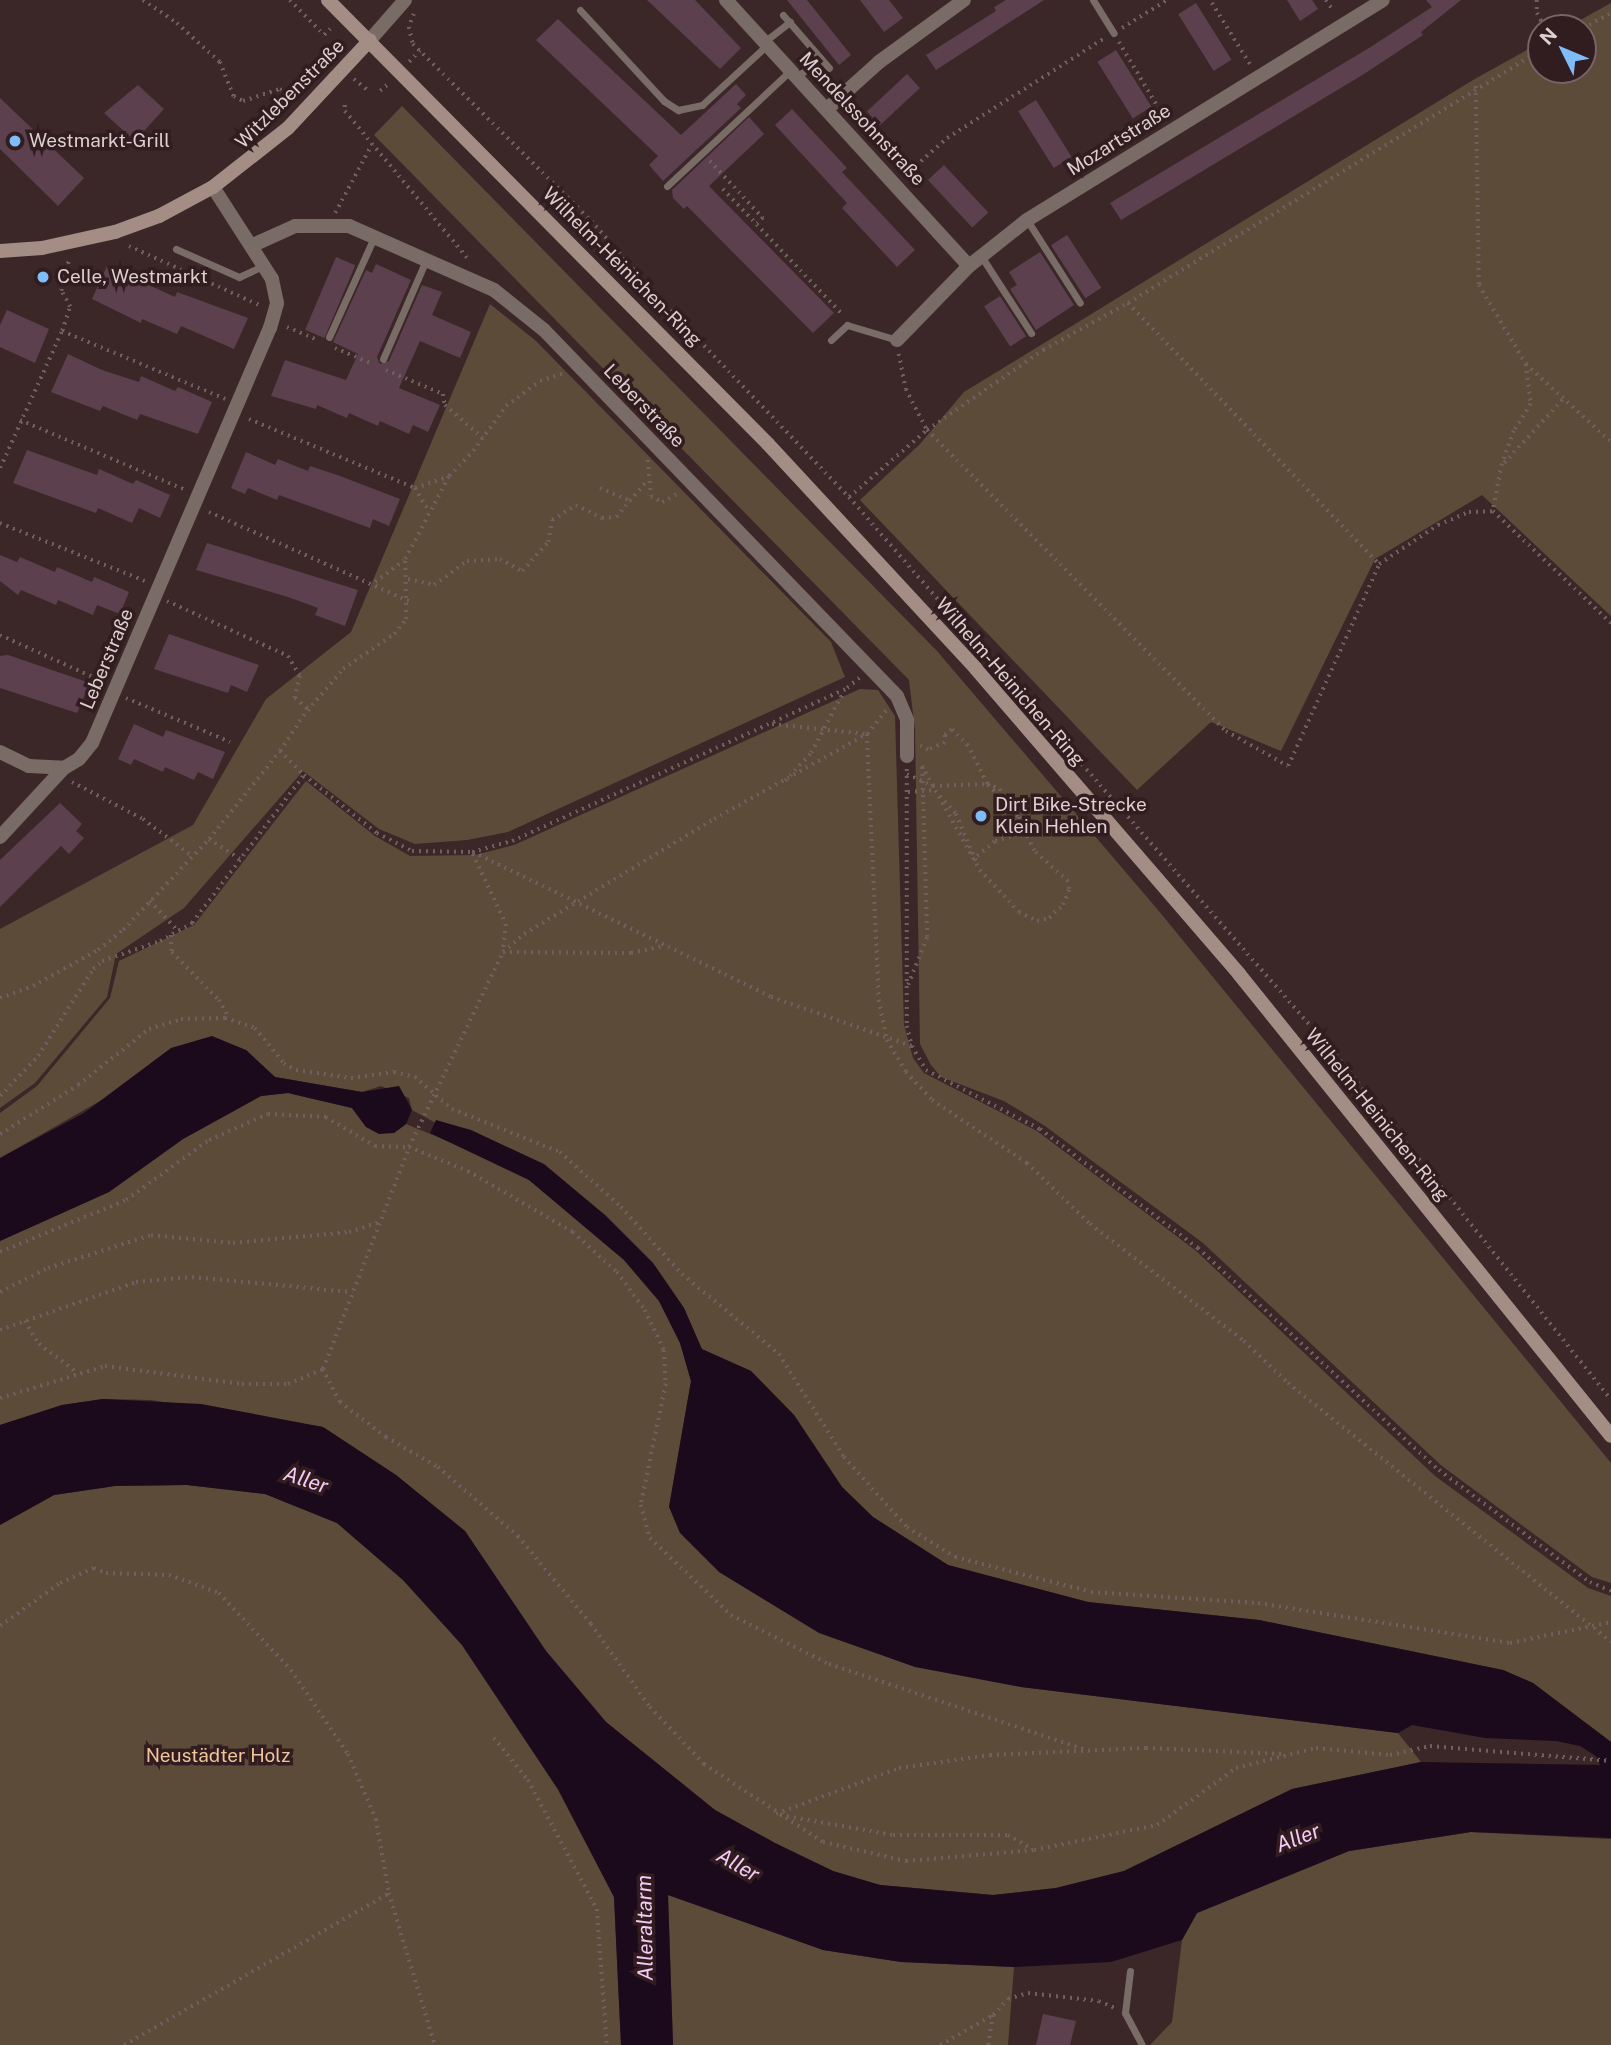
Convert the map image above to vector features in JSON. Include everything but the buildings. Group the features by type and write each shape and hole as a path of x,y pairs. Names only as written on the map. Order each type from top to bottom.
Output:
{"main road":[{"name":"Wilhelm-Heinichen-Ring","path":"328,0 768,444 975,669 1238,974 1611,1436"},
{"name":"Witzlebenstraße","path":"0,251 42,248 115,232 159,216 213,187 288,128 370,40"}],"street":[{"path":"370,40 405,0"},
{"name":"Mendelssohnstraße","path":"726,0 968,266"},
{"path":"827,109 925,26 964,0"},
{"name":"Mozartstraße","path":"897,340 968,266 1027,220 1383,0"},
{"path":"213,187 266,265 277,303"},
{"name":"Leberstraße","path":"253,245 295,226 332,225 376,234 494,290 544,330 897,696 907,720 907,756"},
{"name":"Leberstraße","path":"0,838 60,772 79,760 92,743 272,321 277,303"},
{"path":"0,752 29,765 60,772"}],"lane":[{"path":"1093,0 1114,33"},
{"path":"580,10 664,101 678,110 702,105 790,22"},
{"path":"783,15 829,68"},
{"path":"667,186 794,74 821,58"},
{"path":"1027,220 1080,303"},
{"path":"329,337 376,234"},
{"path":"176,249 239,277 266,265"},
{"path":"981,255 1031,333"},
{"path":"383,359 427,257"},
{"path":"831,340 847,325 897,340"},
{"path":"1130,1971 1125,2013 1142,2045"}],"path":[{"path":"143,0 177,23 220,62 234,96 243,101 280,89 294,95"},
{"path":"290,0 324,35"},
{"path":"896,184 947,138 1167,0"},
{"path":"1212,3 1258,78"},
{"path":"1114,33 1172,130"},
{"path":"849,497 927,430 1042,350 1128,303 1476,86 1527,58"},
{"path":"1476,86 1479,285 1527,364 1565,396 1611,443"},
{"path":"345,105 345,111 477,269"},
{"path":"332,225 337,202 372,144"},
{"path":"702,153 763,218 757,224"},
{"path":"723,189 840,309 847,325"},
{"path":"129,246 261,306 277,303"},
{"path":"0,468 62,331 70,307 61,291 69,260"},
{"path":"1128,303 1379,564"},
{"path":"272,321 320,342"},
{"path":"62,331 415,488 428,510"},
{"path":"897,340 906,389 927,430 1226,731 1288,766 1379,564 1438,525 1469,512 1493,511 1611,623"},
{"path":"333,347 443,394 445,405 482,438"},
{"path":"1493,511 1502,464 1531,404 1527,364"},
{"path":"375,582 405,559 428,510 449,476 506,406 540,381 580,368"},
{"path":"1502,464 1565,396"},
{"path":"20,420 375,582 409,601"},
{"path":"656,446 647,463 646,481 650,496 662,502 675,497 691,482"},
{"path":"415,488 449,476"},
{"path":"407,579 434,585 467,561 500,559 522,571 548,542 552,520 576,505 602,518 616,517 646,481"},
{"path":"600,488 630,501"},
{"path":"0,523 158,591 288,656 300,676 295,698 308,709"},
{"path":"0,998 33,986 98,950 150,901 209,839 280,751 308,709 343,669 394,634 406,619 409,601 405,559"},
{"path":"0,635 230,742"},
{"path":"280,751 304,775 377,833 412,851 472,852 512,841 845,689 871,668"},
{"path":"782,785 811,753 845,689"},
{"path":"503,952 524,934 578,905 714,819 782,785 867,734 897,696"},
{"path":"769,724 867,734"},
{"path":"919,745 928,750 945,743 945,735 952,730 968,746 987,784"},
{"path":"867,734 879,1000 887,1040 906,1072 932,1100 1027,1163 1090,1224 1244,1341 1288,1383 1595,1626 1611,1642"},
{"path":"907,756 907,986 912,1046 926,1070 939,1080 1000,1105 1040,1129 1198,1248 1439,1470 1590,1582 1611,1591"},
{"path":"907,792 923,790 934,788 987,784 1000,789 1034,851 1068,882 1063,905 1049,918 1037,921 1019,912 980,870 934,788 922,766 923,790 921,855 927,937 907,986"},
{"path":"60,772 143,819 192,856"},
{"path":"907,774 934,788 956,814 980,870"},
{"path":"0,1096 38,1056 102,961 171,935 192,923 304,775"},
{"path":"976,856 995,841 1025,832"},
{"path":"209,839 240,859"},
{"path":"472,852 771,997 887,1040 912,1046"},
{"path":"0,1398 105,1366 243,1384 288,1384 323,1369 379,1222 433,1093 503,952 506,924 472,852"},
{"path":"150,901 178,931"},
{"path":"171,935 172,952 219,1000 230,1019"},
{"path":"503,952 631,953 664,946"},
{"path":"98,950 102,961"},
{"path":"0,1133 78,1086 149,1029 181,1019 230,1019 255,1028 284,1063 296,1070 351,1078 394,1072 415,1077 452,1109 560,1152 621,1207 682,1274 779,1354 844,1457 907,1527 955,1557 1091,1592 1258,1603 1510,1643 1611,1622"},
{"path":"0,1252 126,1200 208,1140 268,1114 326,1117 375,1146 410,1147 468,1171 573,1232 617,1272 645,1310 664,1350 666,1384 641,1504 650,1538 731,1615 829,1664 1089,1751"},
{"path":"0,1292 48,1268 151,1235 233,1243 349,1232 379,1222"},
{"path":"0,1330 136,1282 192,1277 352,1292"},
{"path":"25,1321 39,1344 78,1373"},
{"path":"323,1369 340,1402 386,1437 438,1467 518,1536 591,1623 650,1707 704,1765 822,1842 906,1861 1034,1850 1157,1825 1192,1802 1213,1781 1236,1768 1264,1764 1285,1754"},
{"path":"0,1626 60,1583 94,1568 106,1573 169,1575 219,1593 291,1670 348,1754 376,1819 389,1893 435,2045"},
{"path":"494,1738 528,1780 597,1909 607,2045"},
{"path":"776,1814 899,1768 990,1755 1089,1751 1285,1754 1316,1748 1390,1755 1430,1746 1611,1761"},
{"path":"776,1814 893,1835 1008,1835 1034,1850"},
{"path":"124,2045 389,1893"},
{"path":"940,2045 993,2015 1008,1999 1028,1993 1099,2001 1125,2013"},
{"path":"988,2045 993,2015"}],"green space":[{"path":"1611,3 1611,616 1482,495 1375,559 1281,751 1211,722 1137,790 860,500 920,444 964,392 1473,80 1527,50 1527,84 1597,84 1597,14 1591,14"},
{"path":"402,106 937,651 1158,910 1611,1463 1611,1583 1592,1577 1442,1466 1203,1243 1045,1126 1004,1101 941,1077 931,1065 920,1044 915,730 909,680 374,135"},
{"path":"490,304 536,341 831,642 845,677 508,832 467,840 415,844 379,829 303,771 184,908 116,954 107,997 35,1083 0,1108 0,929 193,825 266,699 351,632"},
{"path":"860,689 878,690 895,716 904,1025 913,1058 924,1073 1037,1131 1195,1250 1435,1476 1588,1588 1611,1596 1611,1742 1533,1683 1503,1670 1259,1620 1088,1602 948,1565 873,1517 842,1487 794,1415 751,1371 701,1349 684,1308 653,1263 605,1215 412,1110 409,1098 381,1086 362,1092 275,1077 246,1050 128,1085 0,1158 0,1113 37,1086 110,998 119,961 194,925 306,781 375,836 410,856 475,855 514,845"},
{"path":"288,1093 352,1108 366,1127 394,1133 406,1124 462,1147 529,1180 624,1260 659,1301 680,1343 691,1381 669,1507 1021,1687 1398,1733 1421,1762 1292,1789 1124,1871 1056,1888 993,1895 880,1885 833,1871 715,1810 606,1722 546,1651 465,1531 396,1475 323,1427 151,1400 103,1399 62,1405 0,1425 0,1241 109,1192 183,1139 261,1096"},
{"name":"Neustädter Holz","path":"187,1485 265,1494 337,1523 403,1580 462,1645 558,1790 614,1897 621,2045 0,2045 0,1525 54,1495 115,1486"},
{"path":"1471,1832 1611,1839 1611,2045 1150,2045 1172,2022 1182,1940 1197,1913 1349,1851"},
{"path":"668,1895 823,1950 901,1962 1014,1967 1008,2045 673,2045"}],"water":[{"path":"212,1036 246,1050 275,1077 362,1092 399,1086 412,1110 406,1124 394,1133 379,1134 366,1127 352,1108 288,1093 261,1096 183,1139 109,1192 0,1241 0,1158 84,1113 171,1048"},
{"path":"436,1120 471,1130 544,1164 605,1215 653,1263 684,1308 702,1349 751,1371 794,1415 842,1487 873,1517 948,1565 1088,1602 1259,1620 1503,1670 1533,1683 1611,1742 1611,1838 1471,1832 1349,1851 1197,1913 1182,1940 1111,1962 1014,1967 901,1962 823,1950 668,1895 673,2045 621,2045 614,1897 558,1789 462,1645 403,1580 337,1523 265,1494 187,1485 115,1486 54,1495 0,1525 0,1425 62,1405 103,1399 201,1404 323,1427 396,1475 465,1531 546,1651 606,1722 715,1810 833,1871 880,1885 993,1895 1056,1888 1124,1871 1292,1789 1421,1762 1600,1765 1596,1756 1580,1746 1556,1741 1485,1738 1412,1725 1398,1733 1021,1687 915,1667 819,1633 719,1572 680,1533 669,1507 691,1381 680,1343 659,1301 624,1260 529,1180 430,1133"}],"place":[{"name":"Westmarkt-Grill","path":"15,141"},
{"name":"Celle, Westmarkt","path":"43,277"},
{"name":"Dirt Bike-Strecke Klein Hehlen","path":"981,816"}],"water label":[{"name":"Aller","path":"306,1480"},
{"name":"Aller","path":"1298,1838"},
{"name":"Aller","path":"738,1865"},
{"name":"Alleraltarm","path":"645,1928"}]}
